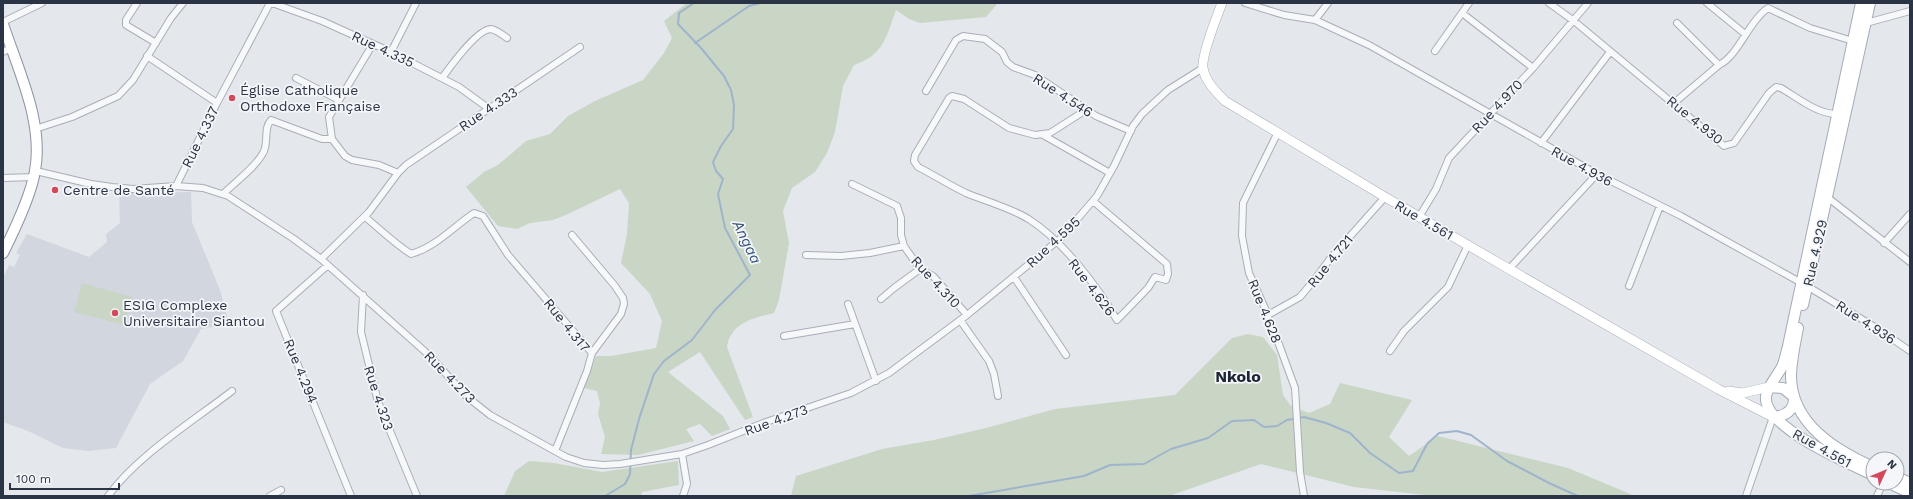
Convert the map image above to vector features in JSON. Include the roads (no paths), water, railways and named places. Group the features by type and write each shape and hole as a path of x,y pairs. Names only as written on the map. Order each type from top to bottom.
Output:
{"main road":[{"path":"1203,68 1204,57 1222,3"},
{"name":"Rue 4.929","path":"1861,3 1837,114 1804,284 1791,378 1794,397 1804,417 1818,434 1836,448 1865,463"},
{"name":"Rue 4.929","path":"1773,417 1768,410 1766,398 1769,387 1782,365 1788,346 1827,197 1870,3"},
{"path":"3,23 7,50 36,129 35,174 16,227 3,253"},
{"name":"Rue 4.561","path":"1203,68 1209,82 1225,101 1509,269 1718,389 1773,417 1819,449 1865,471"},
{"path":"1769,387 1783,388 1794,397 1794,404 1787,414 1773,417"},
{"name":"Rue 4.561","path":"1718,389 1744,393 1769,387"}],"street":[{"path":"3,23 42,3"},
{"path":"137,3 126,20 126,25 156,43"},
{"path":"36,129 72,117 118,96 133,80 147,56 183,3"},
{"name":"Rue 4.335","path":"271,3 322,21 391,52 460,87 488,108"},
{"name":"Rue 4.337","path":"176,186 217,103 271,3"},
{"path":"391,52 416,3"},
{"name":"Rue 4.936","path":"1245,3 1284,15 1314,20 1369,45 1490,115 1597,174 1660,206 1804,284 1878,329 1910,351"},
{"path":"1314,20 1328,3"},
{"path":"1434,51 1469,3"},
{"name":"Rue 4.930","path":"1549,3 1574,21 1724,146 1734,144 1769,93 1776,87 1781,88 1816,109 1831,114 1837,114"},
{"name":"Rue 4.970","path":"1419,217 1436,189 1449,158 1533,68 1588,3"},
{"path":"1706,3 1745,34"},
{"path":"1674,103 1719,65 1725,62 1745,34 1768,8 1810,28 1853,41"},
{"path":"1866,23 1910,11"},
{"path":"1462,14 1533,68"},
{"path":"1677,23 1719,65"},
{"path":"442,78 456,59 486,30 493,29 507,38"},
{"name":"Rue 4.546","path":"926,91 958,37 985,39 994,44 1013,67 1035,74 1086,110 1107,122 1131,131"},
{"path":"321,259 365,217 380,200 398,173 379,165 352,160 345,156 332,139 329,117 373,44"},
{"name":"Rue 4.333","path":"398,173 406,165 488,108 580,47"},
{"path":"1541,143 1610,52"},
{"path":"147,56 217,103"},
{"name":"Rue 4.595","path":"890,373 967,315 1057,242 1093,201 1110,173 1137,120 1152,103 1168,90 1203,68"},
{"path":"296,78 339,100"},
{"name":"Rue 4.626","path":"1043,135 1035,135 1009,128 964,99 952,96 949,98 915,155 914,161 918,167 965,192 1029,219 1057,242 1105,300 1117,320 1148,288 1155,277 1166,280 1168,274 1166,264 1093,201"},
{"path":"1043,135 1050,133 1086,110"},
{"path":"223,194 263,154 268,124 271,120 322,139 332,139"},
{"name":"Rue 4.628","path":"1278,132 1243,203 1242,236 1249,273 1268,315 1268,321 1277,339 1295,388 1296,426 1300,472 1304,496"},
{"path":"1043,135 1110,173"},
{"name":"Rue 4.273","path":"3,178 35,174 112,187 133,189 176,186 203,188 223,194 294,239 321,259 430,356 466,396 481,409 499,421 555,451 584,463 603,465 650,460 682,454 766,422 851,393 890,373"},
{"path":"1509,269 1597,174"},
{"name":"Rue 4.310","path":"852,184 897,206 901,218 900,235 904,246 920,269 932,276 967,315"},
{"name":"Rue 4.721","path":"1268,315 1300,297 1329,260 1385,197"},
{"path":"1827,197 1910,262"},
{"path":"1629,286 1660,206"},
{"name":"Rue 4.317","path":"365,217 396,244 411,254 432,245 470,216 479,214 488,224 508,255 592,352 585,378 555,451"},
{"path":"1884,243 1910,214"},
{"path":"572,235 616,286 623,298 624,304 621,314 592,352"},
{"path":"1390,351 1404,332 1448,287 1468,245"},
{"path":"806,255 842,256 870,253 904,246"},
{"name":"Rue 4.294","path":"328,265 276,311 351,496"},
{"path":"881,299 920,269"},
{"path":"1014,277 1066,355"},
{"name":"Rue 4.323","path":"363,295 361,332 378,402 417,496"},
{"path":"848,304 876,381"},
{"path":"960,320 989,361 994,374 998,396"},
{"path":"784,336 855,324"},
{"path":"108,496 130,472 160,446 232,391"},
{"path":"1746,496 1773,417"},
{"path":"682,454 687,484 683,496"},
{"path":"270,496 281,490"}],"waterway":[{"name":"Angaa","path":"605,496 625,484 630,474 631,450 639,419 654,374 664,361 692,340 715,310 750,275 725,228 718,194 723,179 716,171 713,162 721,146 733,129 734,105 731,90 724,76 701,48 678,24 679,13 694,3"},
{"path":"695,43 749,6 760,3"},
{"path":"969,496 1084,476 1110,465 1144,464 1171,449 1208,438 1232,421 1254,420 1264,427 1277,426 1287,420 1304,417 1326,423 1350,433 1370,453 1399,473 1413,471 1427,444 1439,433 1457,431 1471,435 1507,461 1578,496"}],"place":[{"name":"Église Catholique Orthodoxe Française","path":"232,98"},
{"name":"Centre de Santé","path":"55,190"},
{"name":"ESIG Complexe Universitaire Siantou","path":"115,313"}],"district":[{"name":"Nkolo","path":"1238,376"}]}
